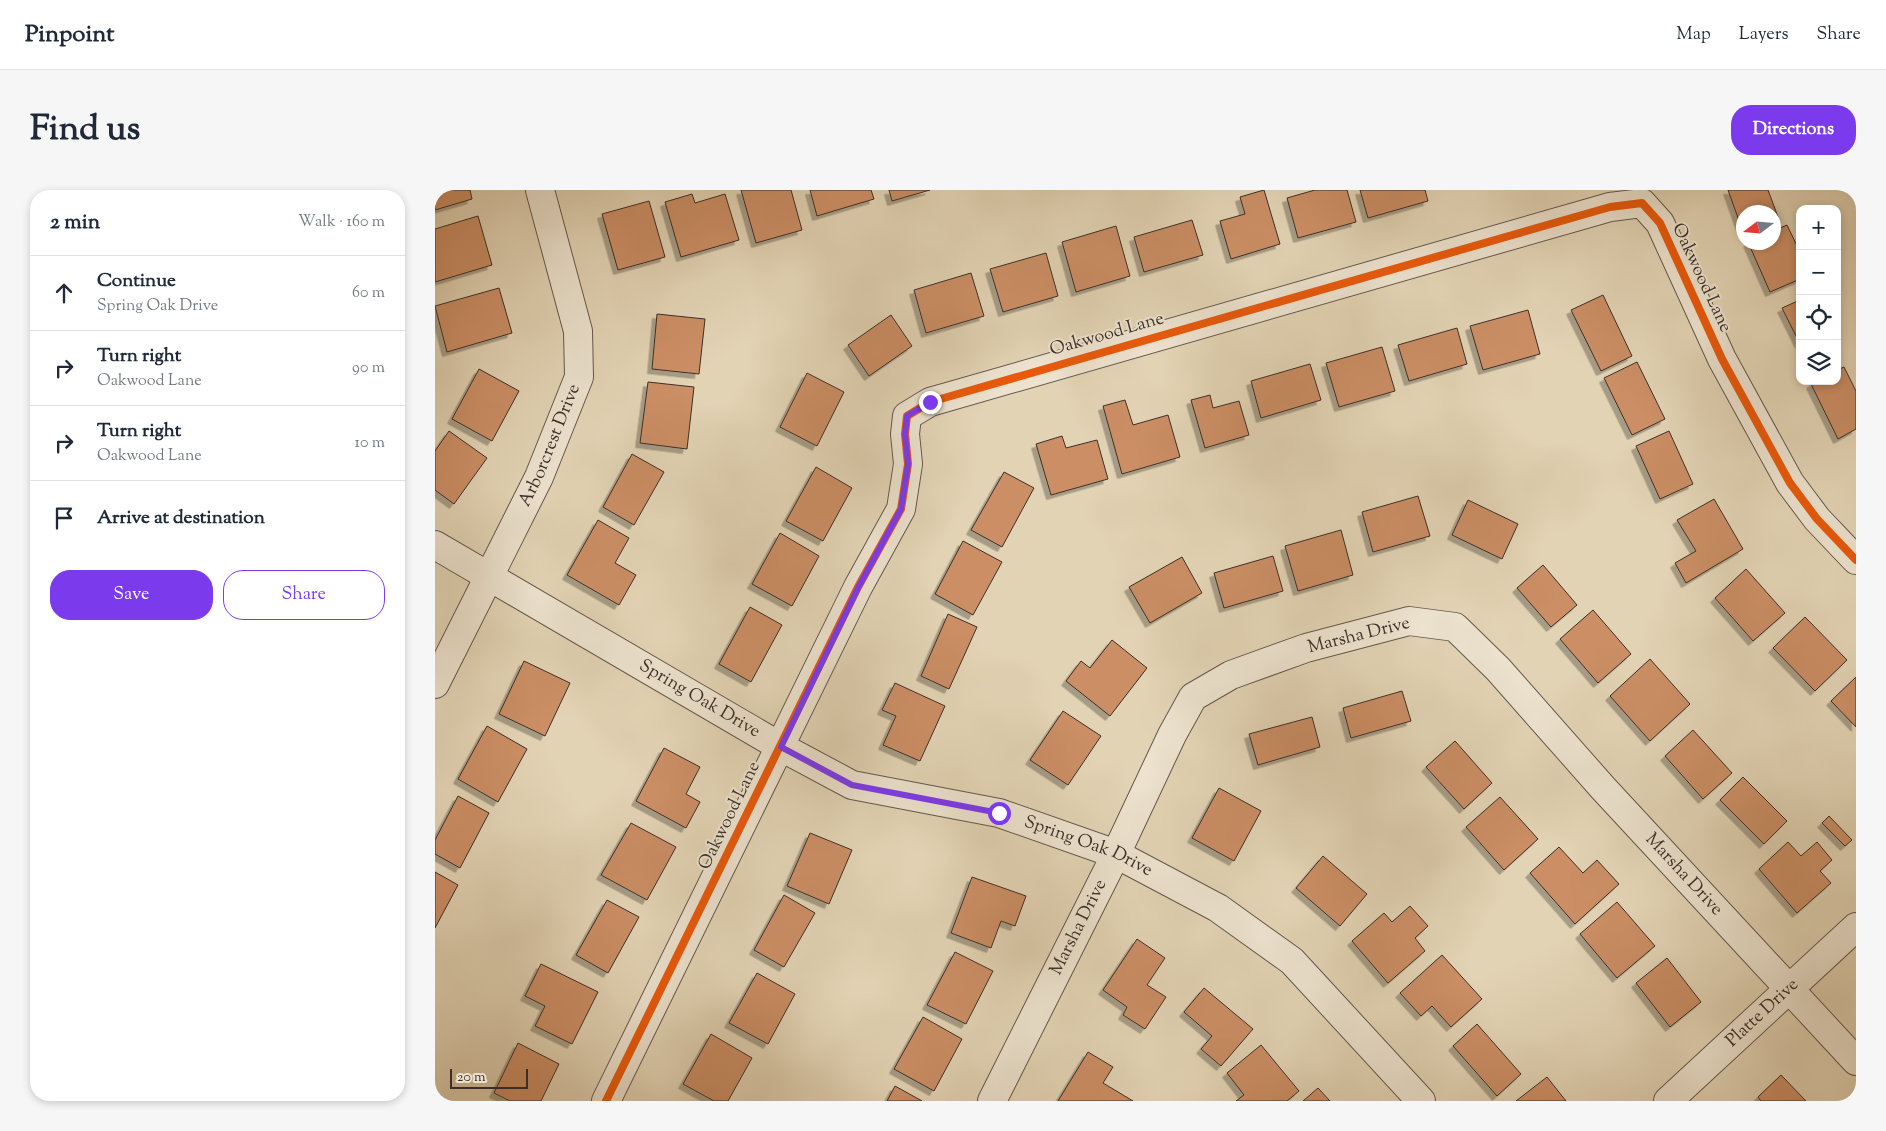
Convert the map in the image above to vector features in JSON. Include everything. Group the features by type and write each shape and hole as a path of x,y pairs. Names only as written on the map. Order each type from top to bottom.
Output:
{"street":[{"name":"Arborcrest Drive","path":"435,684 539,477 579,377 578,331 540,190"},
{"name":"Oakwood Lane","path":"606,1101 859,586 901,509 908,464 905,434 907,416 930,402 1610,207 1642,203 1660,223 1721,359 1790,483 1817,519 1856,560"},
{"name":"Spring Oak Drive","path":"435,545 781,747 852,785 999,813 1116,854 1218,908 1292,961 1421,1101"},
{"name":"Marsha Drive","path":"991,1101 1116,854 1172,735 1193,697 1231,675 1306,648 1409,621 1455,628 1498,670 1603,788 1856,1061"},
{"name":"Platte Drive","path":"1668,1101 1856,926"}],"building":[{"path":"435,190 470,190 472,199 435,210"},
{"path":"741,190 791,190 802,230 756,243"},
{"path":"810,190 871,190 874,199 817,216"},
{"path":"889,190 930,190 892,201"},
{"path":"1264,190 1280,244 1231,259 1220,221 1245,214 1240,197"},
{"path":"1315,190 1347,190 1356,222 1298,238 1287,198"},
{"path":"1360,190 1425,190 1428,201 1368,218"},
{"path":"1728,190 1768,190 1774,205 1736,205 1736,212"},
{"path":"692,194 695,203 725,194 739,240 681,257 665,202"},
{"path":"649,201 665,257 618,270 602,214"},
{"path":"478,216 492,265 435,282 435,229"},
{"path":"1192,220 1203,255 1144,272 1134,237"},
{"path":"1787,225 1796,244 1796,281 1770,292 1752,250 1781,250 1781,228"},
{"path":"1116,226 1130,276 1076,292 1062,242"},
{"path":"1046,253 1058,296 1003,312 990,269"},
{"path":"971,273 984,316 926,333 914,290"},
{"path":"499,288 512,333 447,352 435,306"},
{"path":"1603,295 1632,356 1601,371 1571,310"},
{"path":"1796,302 1796,336 1782,308"},
{"path":"1528,310 1540,354 1483,370 1470,326"},
{"path":"657,314 705,319 699,374 652,369"},
{"path":"891,315 912,346 869,376 848,345"},
{"path":"1457,328 1467,364 1409,381 1398,345"},
{"path":"1382,347 1395,391 1339,407 1326,363"},
{"path":"1637,362 1665,419 1632,435 1604,378"},
{"path":"1310,364 1321,400 1261,418 1251,381"},
{"path":"1844,367 1856,391 1856,429 1838,439 1811,385 1841,385 1841,368"},
{"path":"479,369 519,391 492,441 452,419"},
{"path":"807,373 844,392 817,446 780,427"},
{"path":"648,382 694,387 687,449 640,443"},
{"path":"1210,395 1213,408 1239,401 1249,435 1205,448 1191,400"},
{"path":"1125,400 1133,425 1168,415 1180,457 1122,474 1103,406"},
{"path":"449,431 487,458 454,504 435,490 435,451"},
{"path":"1669,431 1693,484 1660,499 1636,446"},
{"path":"1062,436 1066,448 1097,440 1108,479 1051,495 1036,444"},
{"path":"632,454 664,472 634,525 603,507"},
{"path":"816,467 852,488 823,541 786,521"},
{"path":"1004,472 1034,488 1002,547 971,530"},
{"path":"1418,496 1430,536 1373,552 1362,512"},
{"path":"1714,499 1743,549 1686,583 1675,563 1696,551 1677,520"},
{"path":"1468,500 1518,524 1502,559 1452,535"},
{"path":"598,520 629,538 615,563 636,575 619,605 567,575"},
{"path":"1341,530 1353,575 1298,591 1285,546"},
{"path":"780,533 819,556 792,606 752,584"},
{"path":"963,541 1002,562 973,615 935,594"},
{"path":"1273,556 1283,591 1224,608 1214,573"},
{"path":"1182,557 1202,593 1150,623 1129,587"},
{"path":"1543,565 1577,605 1551,627 1517,588"},
{"path":"1746,569 1785,613 1753,641 1715,598"},
{"path":"750,607 782,625 751,682 719,664"},
{"path":"1593,610 1631,654 1598,683 1560,639"},
{"path":"948,614 977,627 949,689 921,676"},
{"path":"1805,617 1847,660 1815,691 1773,648"},
{"path":"1112,640 1147,668 1110,716 1066,681 1081,661 1090,668"},
{"path":"1650,659 1690,704 1650,741 1610,696"},
{"path":"524,661 570,683 545,736 499,714"},
{"path":"1856,677 1856,727 1831,701"},
{"path":"895,683 945,706 920,761 883,745 896,716 882,710"},
{"path":"1402,691 1411,721 1351,738 1343,708"},
{"path":"1063,711 1101,736 1068,785 1030,760"},
{"path":"1312,717 1320,747 1258,765 1249,734"},
{"path":"487,726 527,749 498,802 458,779"},
{"path":"1693,730 1732,773 1703,799 1665,756"},
{"path":"1455,741 1492,783 1464,809 1426,767"},
{"path":"664,748 700,767 686,794 700,802 686,828 636,801"},
{"path":"1743,777 1787,821 1764,844 1720,800"},
{"path":"1219,788 1261,811 1234,861 1192,838"},
{"path":"458,796 489,813 460,868 435,854 435,840"},
{"path":"1500,797 1538,839 1504,870 1466,827"},
{"path":"1829,816 1852,840 1845,846 1822,823"},
{"path":"631,823 676,847 647,900 601,875"},
{"path":"810,833 852,850 829,904 787,886"},
{"path":"1788,842 1801,856 1817,842 1832,860 1820,871 1831,883 1797,913 1759,869"},
{"path":"1559,847 1583,873 1597,860 1619,884 1575,924 1530,873"},
{"path":"1323,856 1367,894 1340,926 1296,888"},
{"path":"435,872 458,885 435,928"},
{"path":"972,877 1026,896 1015,926 1001,921 991,948 951,933"},
{"path":"784,895 815,913 784,967 754,950"},
{"path":"607,900 639,917 608,973 576,955"},
{"path":"1617,902 1655,946 1617,978 1580,934"},
{"path":"1410,906 1428,926 1415,938 1425,951 1388,983 1352,941 1384,913 1392,922"},
{"path":"1137,939 1165,958 1147,985 1166,997 1145,1029 1123,1015 1127,1007 1103,990"},
{"path":"955,952 993,971 966,1024 927,1005"},
{"path":"1442,955 1482,999 1451,1027 1432,1006 1421,1016 1400,993"},
{"path":"1667,958 1701,1002 1670,1027 1636,983"},
{"path":"541,964 598,992 572,1044 535,1026 545,1006 525,996"},
{"path":"757,973 795,994 768,1044 729,1023"},
{"path":"1204,988 1253,1029 1221,1066 1201,1049 1212,1036 1184,1012"},
{"path":"923,1017 962,1039 934,1091 894,1069"},
{"path":"1477,1024 1521,1074 1497,1096 1453,1046"},
{"path":"711,1034 752,1058 728,1101 714,1101 683,1084"},
{"path":"518,1043 559,1064 541,1101 510,1101 494,1093"},
{"path":"1261,1045 1299,1091 1287,1101 1236,1101 1244,1095 1227,1073"},
{"path":"1088,1052 1113,1067 1103,1083 1133,1101 1058,1101"},
{"path":"1781,1075 1806,1101 1761,1101 1758,1097"},
{"path":"1547,1077 1566,1101 1516,1101"},
{"path":"895,1086 922,1101 887,1101"},
{"path":"1318,1088 1330,1101 1303,1101"}],"cycle path":[{"path":"606,1101 858,587 901,509 908,464 905,434 907,416 930,402 1610,207 1642,203 1660,223 1722,359 1790,483 1817,519 1856,560"}],"route":[{"path":"930,402 907,416 905,434 908,464 901,509 859,586 781,747 852,785 999,813"}]}
